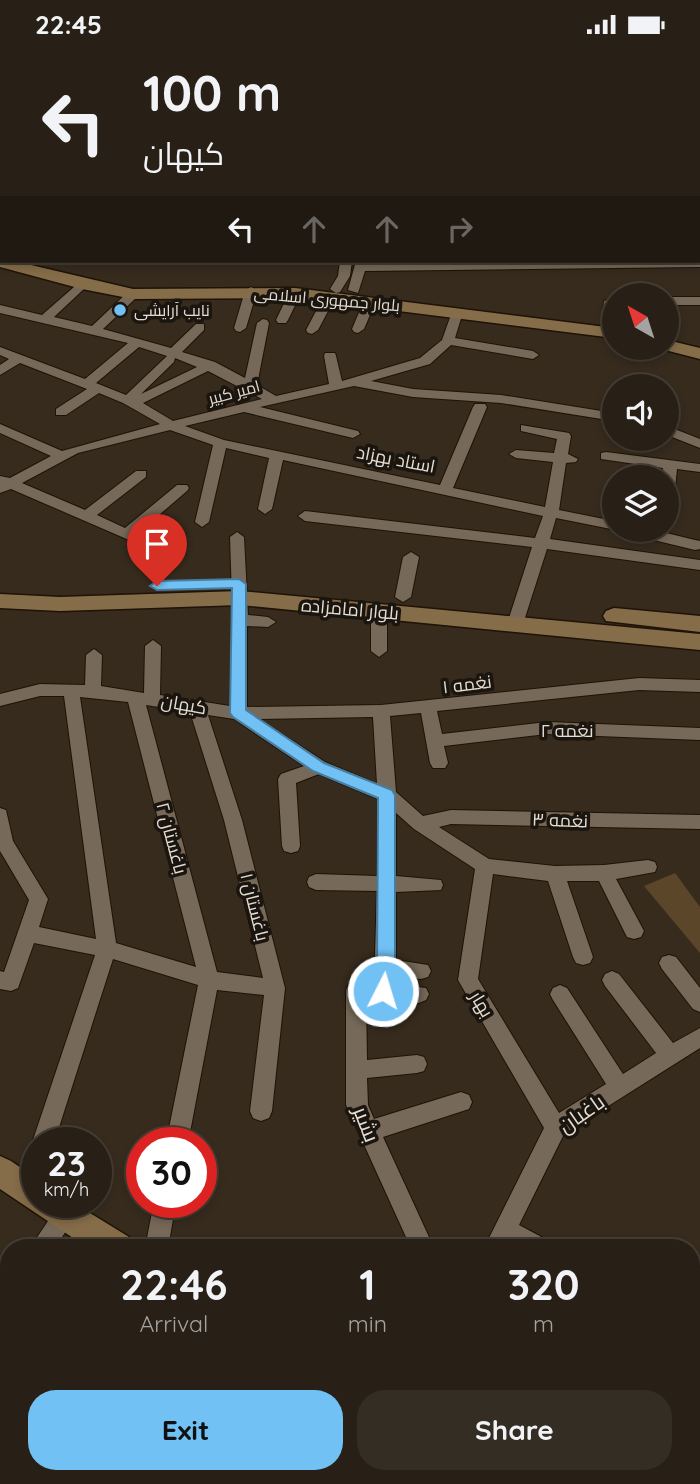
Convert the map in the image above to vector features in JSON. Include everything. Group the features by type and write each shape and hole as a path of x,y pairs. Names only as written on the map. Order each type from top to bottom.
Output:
{"main road":[{"name":"بلوار جمهوری اسلامی","path":"4,263 82,284 133,293 295,293 354,284 457,312 602,324"},
{"name":"بلوار جمهوری اسلامی","path":"48,263 121,283 144,286 173,288 217,283 354,284 602,324"},
{"path":"679,338 700,344"},
{"path":"679,348 700,354"},
{"name":"بلوار امامزاده","path":"0,585 379,612 517,615 700,624"},
{"name":"بلوار امامزاده","path":"0,601 60,604 403,597 700,642"},
{"path":"0,1171 21,1183"},
{"path":"75,1218 105,1239"}],"street":[{"path":"346,263 354,284 358,329"},
{"path":"312,330 354,284 700,263"},
{"path":"45,319 82,284"},
{"path":"240,328 251,291"},
{"path":"96,329 133,293"},
{"path":"282,320 295,293"},
{"path":"679,301 700,301"},
{"path":"0,309 96,329 138,341 171,357 210,365 274,400"},
{"path":"457,312 448,341 533,355"},
{"path":"250,385 263,323"},
{"path":"131,402 200,327"},
{"path":"61,412 138,341"},
{"name":"امیر کبیر","path":"3,483 61,455 355,382 425,361 448,341"},
{"name":"استاد بهزاد","path":"0,351 131,402 172,426 220,443 445,488 602,523"},
{"path":"330,356 336,386"},
{"path":"0,371 19,358"},
{"path":"131,402 210,365"},
{"path":"355,382 413,393 501,399 602,415"},
{"path":"445,488 480,407"},
{"path":"246,408 353,434"},
{"path":"0,428 61,455"},
{"path":"517,615 566,459 564,436 526,428"},
{"path":"679,435 700,444"},
{"path":"202,522 220,443"},
{"path":"516,454 566,459"},
{"path":"265,509 277,456"},
{"path":"606,456 670,465"},
{"path":"679,466 700,468"},
{"path":"87,516 141,474"},
{"path":"3,483 164,550"},
{"path":"127,534 182,488"},
{"path":"305,516 541,543 700,565"},
{"path":"237,537 238,713"},
{"path":"679,540 695,545"},
{"path":"403,597 411,557"},
{"path":"239,601 268,622"},
{"path":"379,612 379,651"},
{"name":"باغستان ۲","path":"153,646 143,698 209,980"},
{"path":"93,691 94,655"},
{"name":"نغمه ۱","path":"238,713 381,711 639,684 700,686"},
{"name":"کیهان","path":"0,700 40,690 93,691 238,713 318,767 387,795 420,824 485,866"},
{"path":"48,1127 107,949 71,690"},
{"name":"باغستان ۱","path":"197,707 233,820 275,988 261,1111"},
{"path":"428,708 439,763"},
{"path":"381,711 387,795 386,968 383,991 419,994"},
{"name":"نغمه ۲","path":"434,741 547,728 700,734"},
{"path":"291,846 287,779 318,767"},
{"path":"0,815 4,842 38,899 11,982 0,980"},
{"name":"نغمه ۳","path":"420,824 451,817 700,822"},
{"path":"485,866 555,874 604,873 648,867"},
{"name":"بهار","path":"485,866 468,980 556,1127"},
{"path":"604,873 634,931"},
{"path":"555,874 583,957"},
{"path":"316,882 434,885"},
{"path":"26,933 107,949 209,980 275,988"},
{"path":"669,963 700,1003"},
{"path":"386,968 421,971"},
{"path":"180,1127 209,980"},
{"path":"612,980 670,1055"},
{"name":"بشیر","path":"383,991 356,990 357,1105 418,1239"},
{"path":"560,994 620,1087"},
{"name":"باغبان","path":"500,1238 556,1127 700,1037"},
{"path":"357,1070 418,1064"},
{"path":"369,1131 461,1102"},
{"path":"41,1218 41,1239"},
{"path":"158,1239 162,1218"}],"shaded area":[{"path":"675,873 700,907 700,953 644,886"}],"place":[{"name":"نایب آرایشی","path":"120,310"}],"route":[{"path":"157,586 239,584 238,713 318,767 387,795 386,968 383,991"}]}
